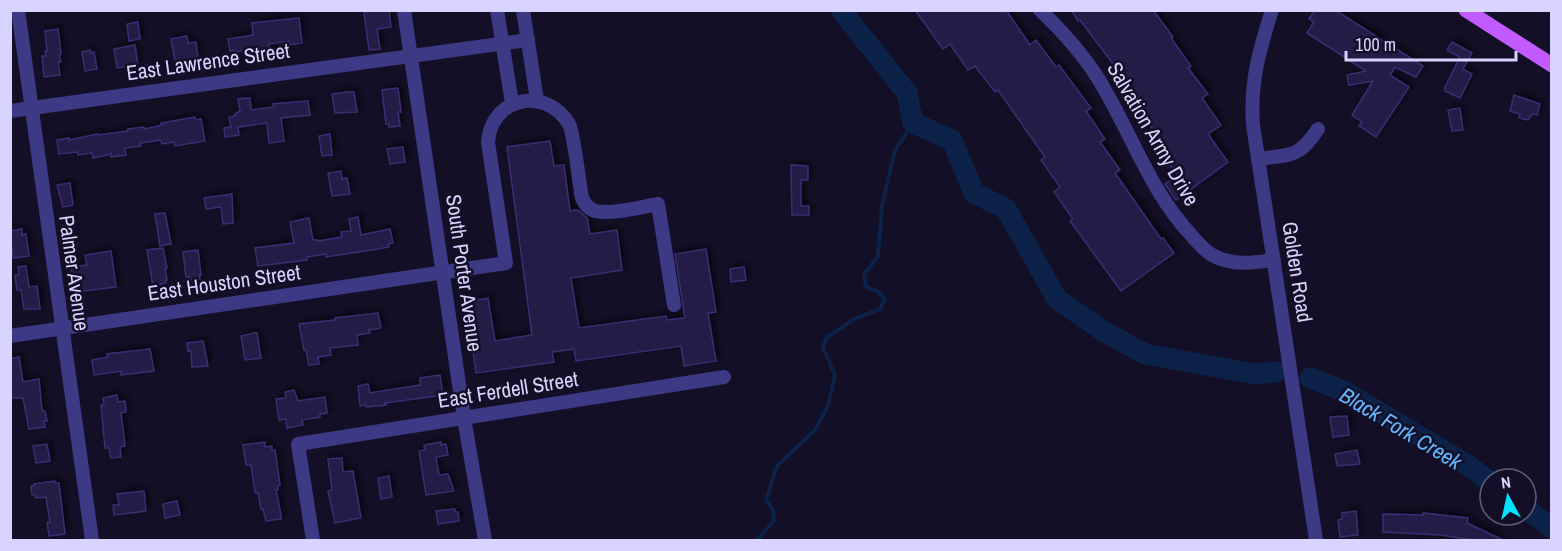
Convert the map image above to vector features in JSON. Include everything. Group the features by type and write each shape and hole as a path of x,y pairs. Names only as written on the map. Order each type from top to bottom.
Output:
{"main road":[{"path":"1466,10 1551,65"}],"street":[{"name":"Palmer Avenue","path":"18,10 92,540"},
{"name":"South Porter Avenue","path":"404,10 464,418 485,540"},
{"path":"497,10 512,103 537,100 560,114 570,125 582,198 588,208 606,212 658,204 674,304"},
{"path":"523,10 537,100"},
{"name":"Salvation Army Drive","path":"1040,10 1072,44 1099,80 1154,184 1183,227 1205,249 1220,258 1245,263 1274,260"},
{"name":"Golden Road","path":"1272,10 1256,61 1252,86 1253,126 1316,540"},
{"name":"East Lawrence Street","path":"10,111 528,40"},
{"name":"East Houston Street","path":"10,336 506,263 488,142 489,132 494,122 512,103"},
{"path":"1258,159 1299,151 1306,146 1318,129"},
{"name":"East Ferdell Street","path":"313,540 298,444 724,377"}],"building":[{"path":"367,10 389,10 391,27 377,29 380,49 369,50 364,13"},
{"path":"915,10 1006,10 1030,45 1036,40 1056,67 1059,65 1091,108 1086,111 1105,139 1100,142 1120,170 1115,173 1161,239 1163,238 1174,253 1121,291 1070,221 1073,219 1054,192 1060,187 1041,160 1045,157 998,90 995,92 975,66 968,70 950,44 943,49"},
{"path":"1071,10 1153,10 1191,66 1188,68 1208,94 1202,98 1221,125 1208,134 1228,162 1176,200 1165,184 1177,175 1157,147 1163,143 1143,116 1146,114 1126,87 1129,85"},
{"path":"1315,10 1335,10 1423,66 1416,77 1395,67 1390,75 1409,87 1376,137 1359,126 1362,122 1352,115 1373,81 1349,85 1347,75 1366,71 1307,33 1314,22 1309,19"},
{"path":"299,18 302,43 290,45 289,41 269,44 269,53 258,54 255,49 230,51 228,39 253,35 252,23"},
{"path":"138,22 140,39 129,41 127,24"},
{"path":"58,29 61,54 59,55 61,62 58,62 60,75 44,77 42,56 46,56 45,51 47,51 45,31"},
{"path":"187,36 188,43 196,42 198,58 175,61 171,39"},
{"path":"1452,42 1472,53 1463,69 1472,74 1460,98 1445,91 1460,57 1447,50"},
{"path":"135,45 138,65 117,68 114,49"},
{"path":"90,50 91,53 94,52 97,69 85,71 82,52"},
{"path":"398,88 400,126 389,127 389,124 386,124 382,90"},
{"path":"354,92 357,112 335,113 332,94"},
{"path":"1514,95 1540,104 1537,115 1532,114 1528,120 1519,118 1520,114 1510,111"},
{"path":"250,98 251,110 274,107 273,104 308,101 310,115 281,118 284,141 269,143 267,123 238,127 239,135 225,137 224,128 231,127 229,117 235,116 240,111 238,99"},
{"path":"1460,108 1463,130 1452,131 1448,110"},
{"path":"195,117 196,120 201,119 205,141 175,146 174,142 162,144 161,140 140,143 141,146 125,148 126,155 111,157 111,154 93,158 92,153 78,155 78,152 59,154 57,140 144,127 145,129 162,125 161,123"},
{"path":"330,134 332,155 322,156 319,136"},
{"path":"550,141 554,166 564,165 570,211 578,210 587,218 590,234 617,230 622,270 571,278 579,328 666,316 667,320 685,318 675,254 706,249 716,312 708,313 716,361 684,366 681,346 576,361 574,349 552,352 554,362 476,373 466,302 488,298 495,341 532,335 507,147"},
{"path":"403,147 405,162 390,164 387,149"},
{"path":"791,165 808,166 808,180 801,180 801,206 809,206 809,215 792,215"},
{"path":"341,171 342,179 347,178 350,194 332,196 328,173"},
{"path":"70,183 73,205 63,207 57,185"},
{"path":"232,194 233,223 223,224 221,207 206,209 204,198"},
{"path":"165,213 171,244 160,246 155,214"},
{"path":"358,217 361,235 390,229 393,243 388,244 389,247 372,250 326,257 326,254 307,257 307,260 258,266 255,248 294,243 290,222 309,218 313,240 318,241 342,237 341,232 351,231 349,219"},
{"path":"22,229 22,235 26,234 29,256 13,258 10,231"},
{"path":"163,248 167,280 165,280 166,283 153,286 147,250"},
{"path":"198,250 200,279 190,280 186,277 183,252"},
{"path":"111,251 116,287 75,292 71,267 87,265 85,255"},
{"path":"26,266 29,287 37,286 40,309 24,309 21,290 17,290 15,275 19,275 18,267"},
{"path":"744,267 746,280 731,282 730,269"},
{"path":"378,313 381,328 357,335 358,345 330,348 331,355 318,357 319,364 309,365 299,324"},
{"path":"257,333 261,358 245,360 241,336"},
{"path":"203,341 208,366 192,367 191,351 188,351 187,343"},
{"path":"150,349 154,371 121,375 121,371 94,375 92,360 108,357 107,354"},
{"path":"19,357 23,382 39,379 42,411 45,411 47,421 44,421 45,427 29,429 23,398 10,398 10,359"},
{"path":"440,375 443,395 385,403 386,405 360,406 358,386 368,384 370,393 420,385 420,378"},
{"path":"294,390 298,401 325,397 327,413 320,414 320,417 302,420 303,425 287,428 286,419 279,420 276,399 286,398 285,392"},
{"path":"117,395 118,402 125,401 126,412 121,413 125,446 120,447 121,457 111,458 109,448 105,448 101,405 104,404 103,398"},
{"path":"1347,416 1349,435 1333,437 1330,417"},
{"path":"265,442 265,447 272,446 272,451 275,450 280,485 276,490 281,515 281,519 266,521 258,493 255,493 251,465 246,465 243,445"},
{"path":"441,442 441,445 446,444 448,455 436,457 439,475 448,474 454,491 426,495 419,451 425,450 424,445"},
{"path":"47,444 50,461 36,463 33,446"},
{"path":"1357,450 1360,464 1337,466 1335,454"},
{"path":"342,458 343,472 353,471 361,518 335,523 328,491 332,490 328,459"},
{"path":"389,476 392,497 381,499 378,478"},
{"path":"55,481 59,483 65,534 49,536 47,522 50,522 46,497 36,498 32,495 31,486"},
{"path":"144,491 146,511 114,515 113,505 119,505 117,494"},
{"path":"177,501 180,515 165,518 163,504"},
{"path":"455,509 455,512 458,512 459,521 438,524 436,511"},
{"path":"1356,511 1358,535 1340,537 1338,520 1342,519 1342,513"},
{"path":"1423,513 1468,518 1467,523 1503,540 1474,540 1441,535 1383,532 1383,514 1423,515"}],"waterway":[{"name":"Black Fork Creek","path":"841,10 907,93 913,123 952,140 974,193 1006,209 1057,299 1103,331 1145,354 1255,374 1276,372"},
{"path":"757,540 774,521 773,510 766,500 777,466 815,430 828,406 835,375 823,348 826,338 854,319 880,309 885,299 877,291 866,287 864,275 878,256 882,206 895,150 913,123"},
{"name":"Black Fork Creek","path":"1310,378 1344,391 1478,473"},
{"name":"Black Fork Creek","path":"1538,518 1552,528"}]}
